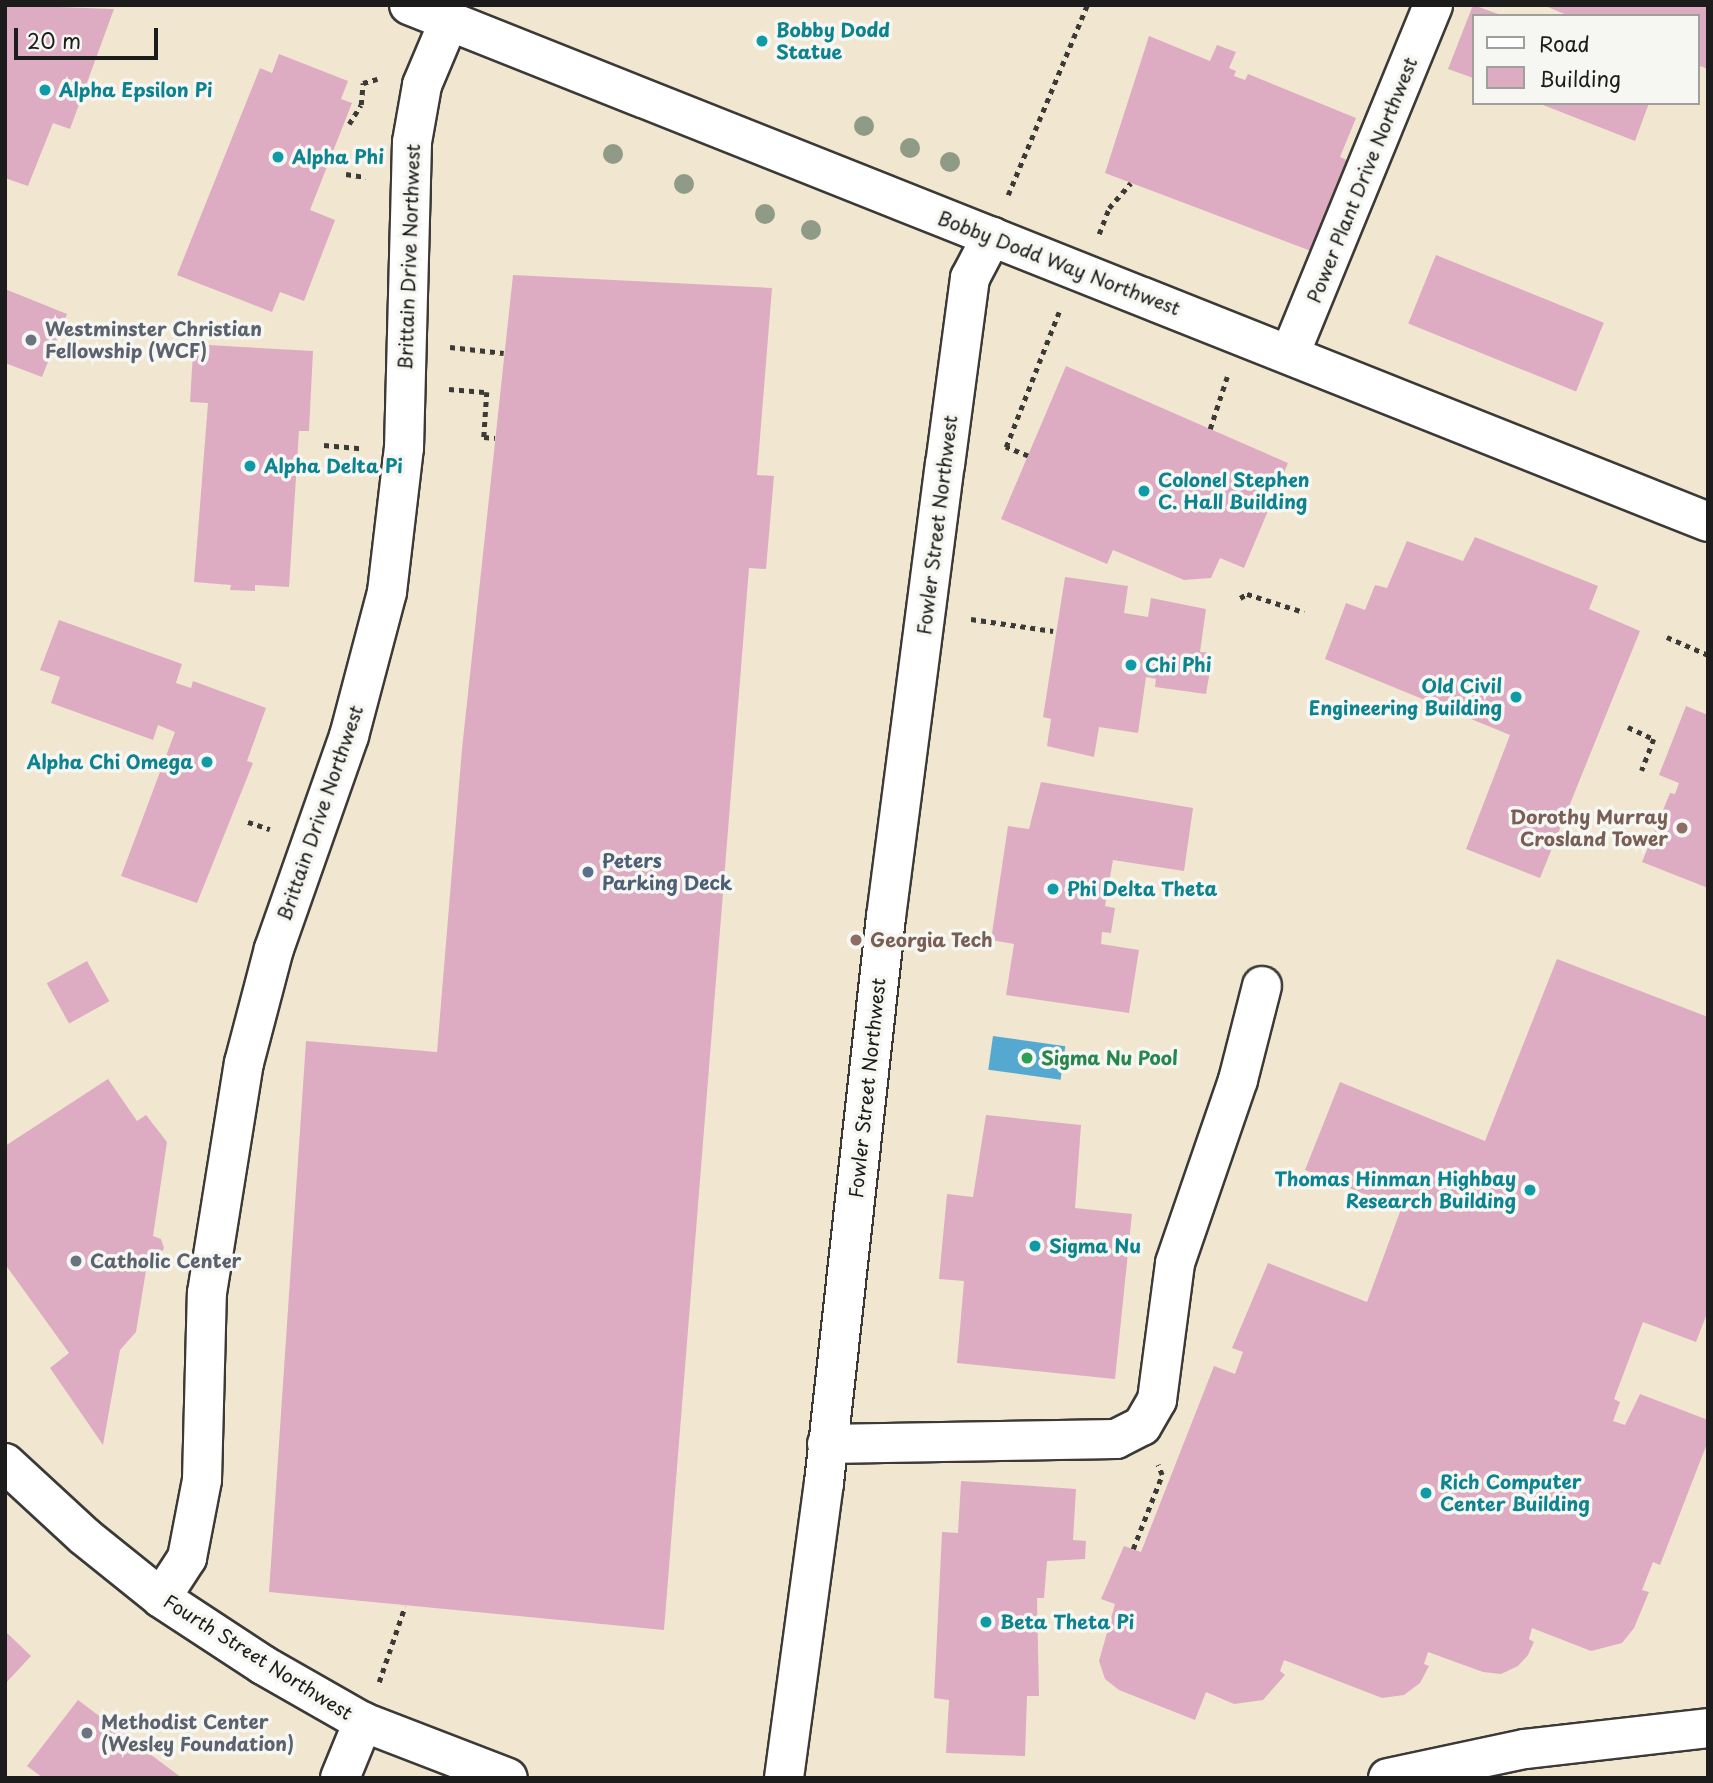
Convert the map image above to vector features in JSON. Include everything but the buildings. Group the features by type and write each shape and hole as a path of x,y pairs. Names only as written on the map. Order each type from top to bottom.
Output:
{"street":[{"name":"Bobby Dodd Way Northwest","path":"409,5 1708,522"},
{"name":"Power Plant Drive Northwest","path":"1290,354 1433,5"},
{"name":"Brittain Drive Northwest","path":"161,1598 187,1558 202,1479 207,1293 244,1063 274,949 349,736 387,592 404,448 412,142 422,85 449,21"},
{"name":"Fowler Street Northwest","path":"784,1778 827,1444 886,917 970,278 992,236"},
{"path":"827,1444 863,1440 1116,1439 1142,1426 1157,1400 1175,1263 1238,1080 1262,986"},
{"name":"Fourth Street Northwest","path":"5,1463 84,1536 161,1598 263,1665 363,1722 508,1778"},
{"path":"341,1778 363,1722"},
{"path":"1388,1778 1525,1749 1708,1728"}],"path":[{"path":"1006,200 1087,5"},
{"path":"349,124 361,105 363,83 388,78"},
{"path":"1097,238 1109,208 1130,183"},
{"path":"1028,456 1006,447 1059,311"},
{"path":"443,346 504,354"},
{"path":"441,388 487,391 484,437 495,438"},
{"path":"1210,429 1216,412"},
{"path":"324,445 365,448"},
{"path":"1240,598 1247,594 1304,612"},
{"path":"965,618 1053,631"},
{"path":"1667,637 1708,655"},
{"path":"1628,727 1654,738 1642,771"},
{"path":"248,822 258,825"},
{"path":"1133,1549 1162,1475"},
{"path":"363,1722 405,1606"}],"water":[{"name":"Sigma Nu Pool","path":"993,1036 1065,1046 1061,1080 988,1070"}],"place":[{"name":"Bobby Dodd Statue","path":"762,41"},
{"name":"Alpha Epsilon Pi","path":"45,90"},
{"name":"Alpha Phi","path":"278,157"},
{"name":"Westminster Christian Fellowship (WCF)","path":"31,340"},
{"name":"Alpha Delta Pi","path":"250,466"},
{"name":"Colonel Stephen C. Hall Building","path":"1144,491"},
{"name":"Chi Phi","path":"1131,665"},
{"name":"Old Civil Engineering Building","path":"1516,697"},
{"name":"Alpha Chi Omega","path":"207,762"},
{"name":"Dorothy Murray Crosland Tower","path":"1682,828"},
{"name":"Peters Parking Deck","path":"588,872"},
{"name":"Phi Delta Theta","path":"1053,889"},
{"name":"Georgia Tech","path":"856,940"},
{"name":"Sigma Nu Pool","path":"1027,1058"},
{"name":"Thomas Hinman Highbay Research Building","path":"1530,1190"},
{"name":"Sigma Nu","path":"1035,1246"},
{"name":"Catholic Center","path":"76,1261"},
{"name":"Rich Computer Center Building","path":"1426,1493"},
{"name":"Beta Theta Pi","path":"986,1622"},
{"name":"Methodist Center (Wesley Foundation)","path":"87,1733"}]}
